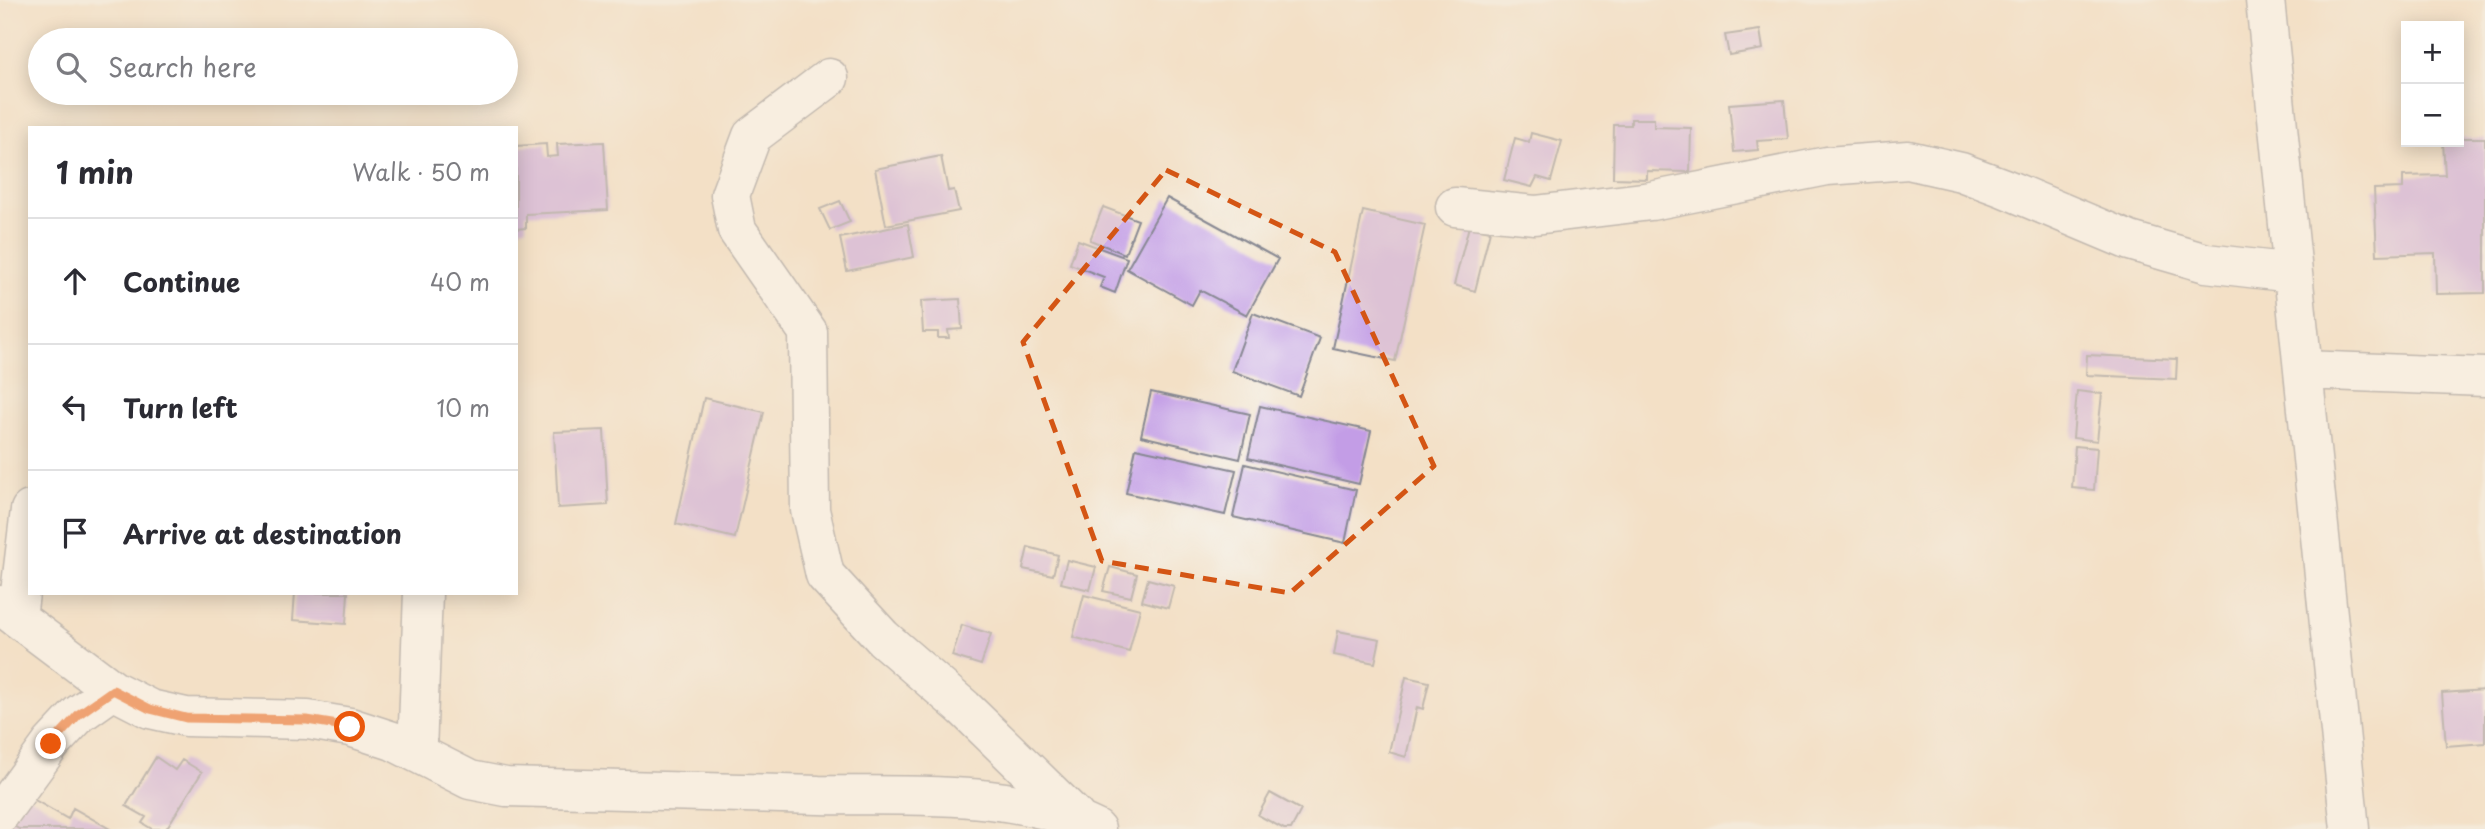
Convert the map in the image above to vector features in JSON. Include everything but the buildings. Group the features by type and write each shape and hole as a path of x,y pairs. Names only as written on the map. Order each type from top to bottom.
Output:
{"street":[{"path":"2264,0 2350,829"},
{"path":"829,78 752,136 730,195 737,230 808,332 810,510 825,575 883,638 964,708 1088,825"},
{"path":"1455,207 1535,215 1651,201 1827,166 1908,160 1961,172 2130,241 2206,262 2293,273"},
{"path":"2303,370 2485,377"},
{"path":"28,520 9,611 113,690 150,709 186,718 307,720 350,727 393,741 471,780 506,787 944,798 1019,804 1088,825"},
{"path":"417,752 423,595"},
{"path":"0,814 51,744 79,714 113,690"}],"highlighted area":[{"path":"1166,170 1335,252 1434,466 1290,593 1102,561 1023,342"}],"route":[{"path":"51,744 79,714 113,690 150,709 186,718 307,720 350,727"}]}
